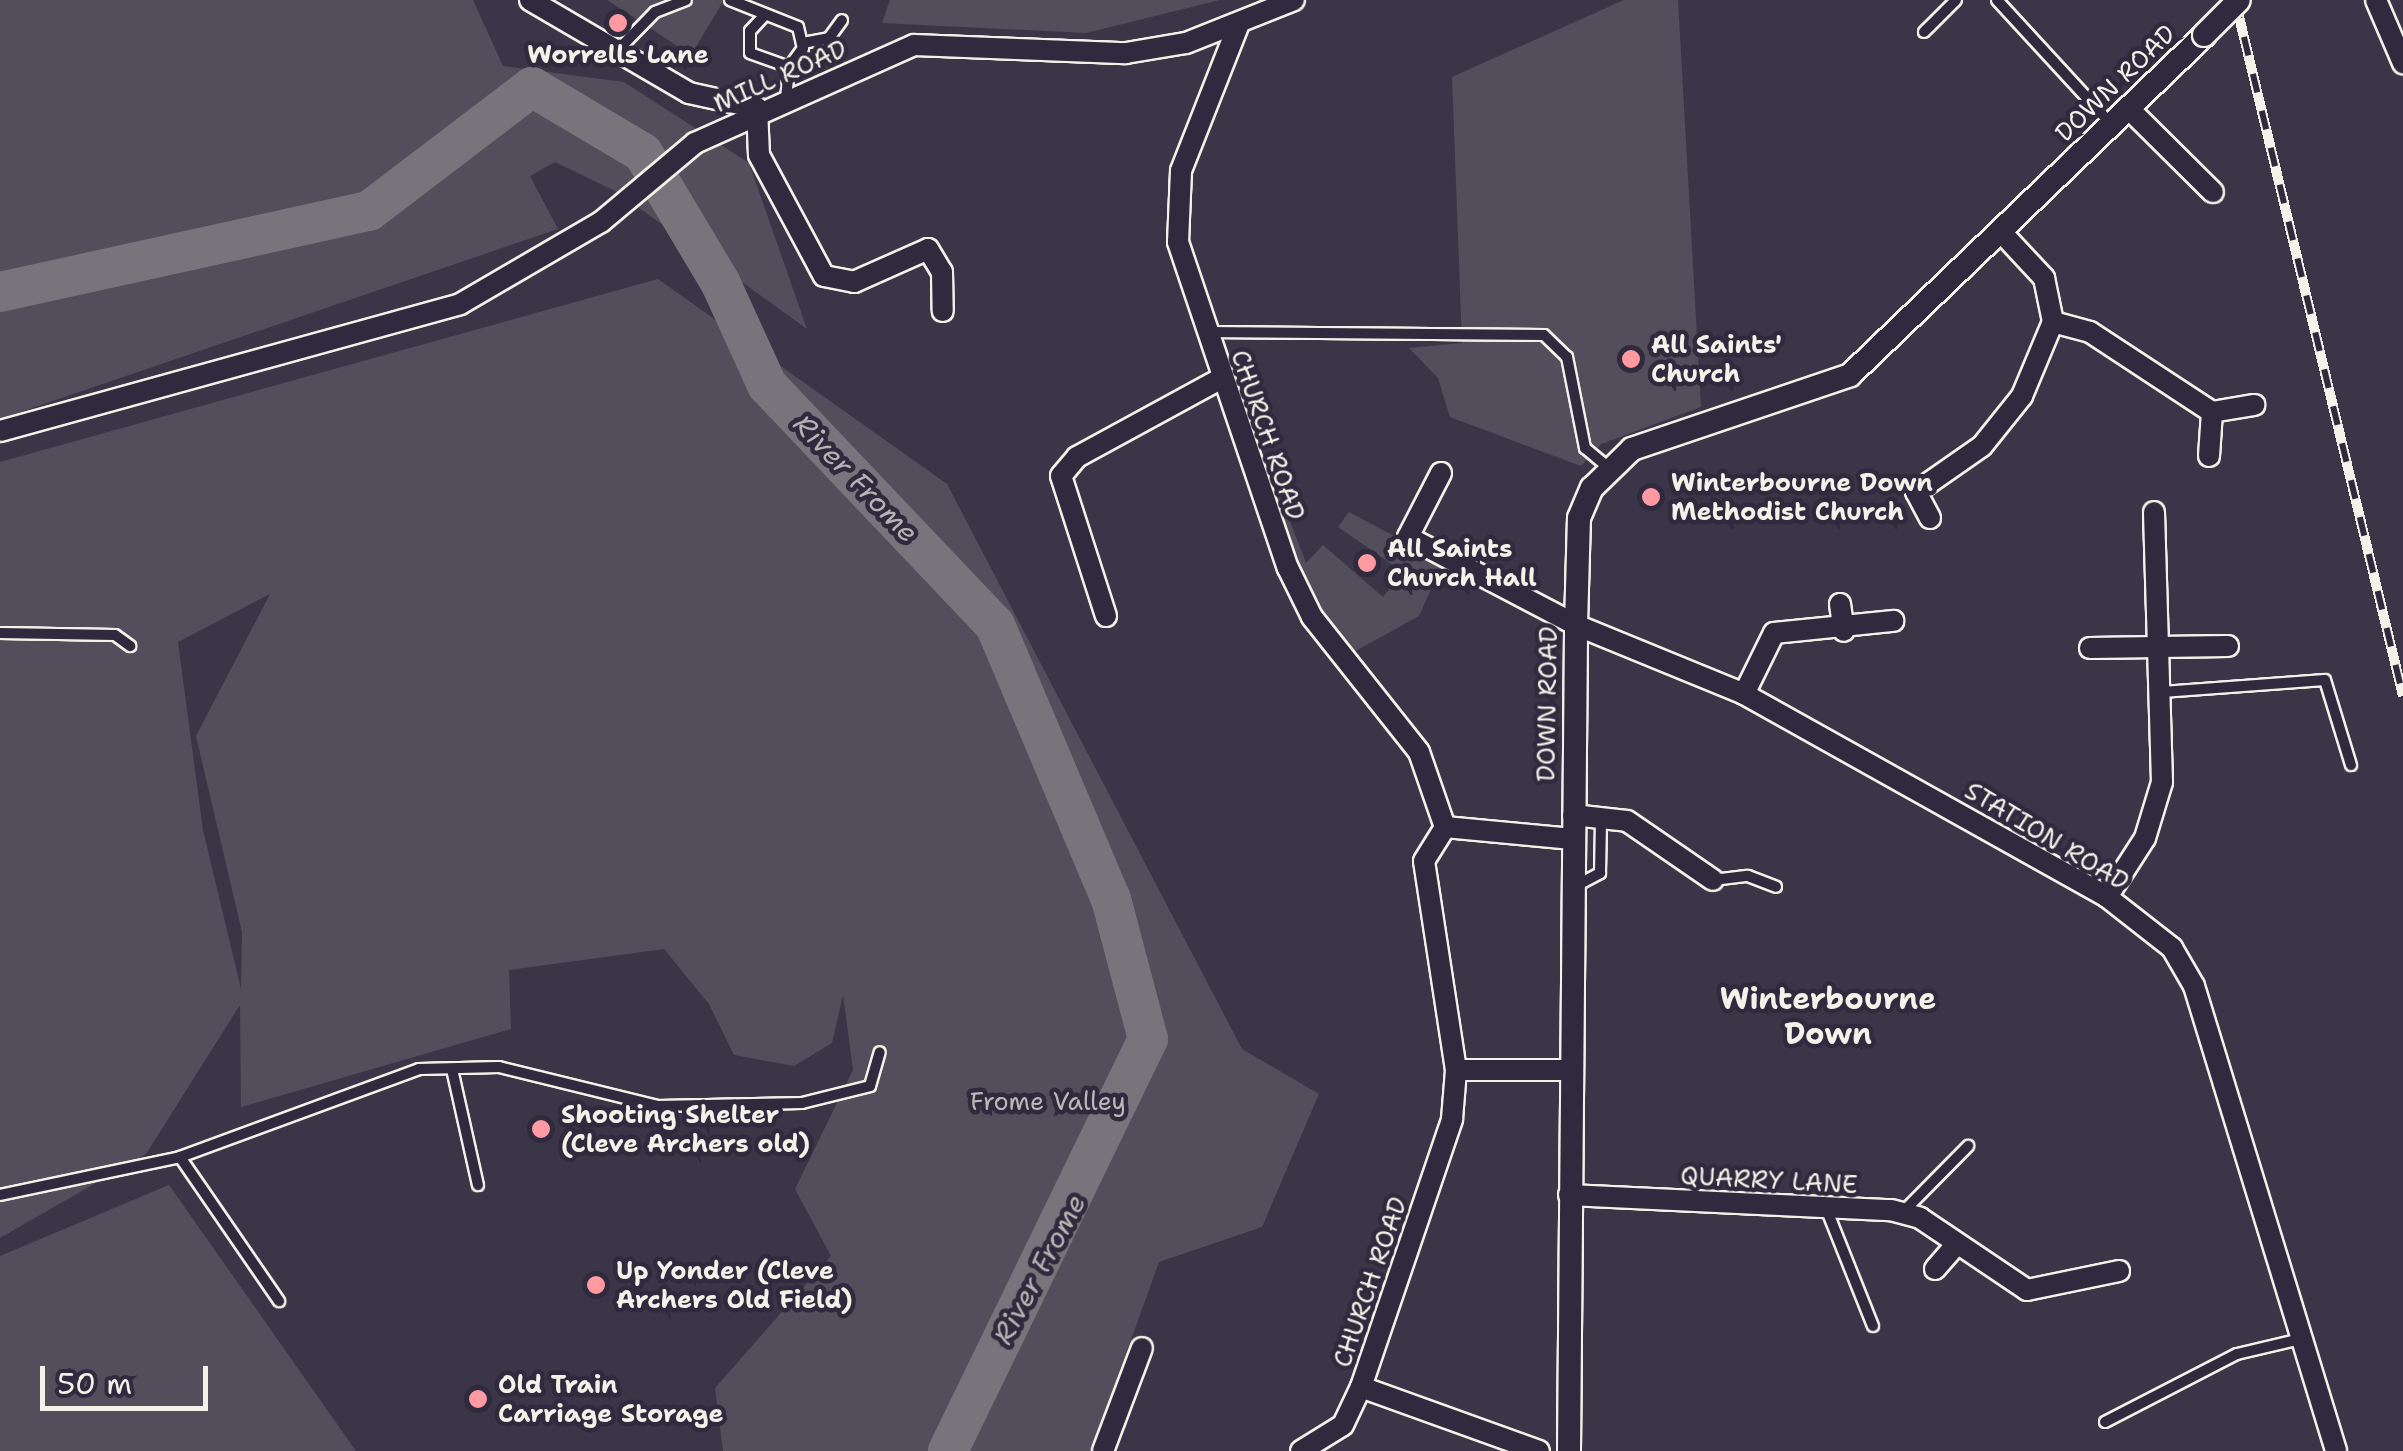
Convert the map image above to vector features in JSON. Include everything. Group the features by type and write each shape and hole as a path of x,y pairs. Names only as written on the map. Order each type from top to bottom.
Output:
{"street":[{"path":"530,0 689,93 757,108 759,155 824,276 854,282 928,249 942,272 942,310"},
{"name":"MILL ROAD","path":"0,431 460,304 620,205 695,143 757,108 786,102 914,45 1070,58 1186,43 1238,26 1294,0"},
{"name":"DOWN ROAD","path":"1569,1451 1569,1070 1578,518 1609,468 1645,444 1850,376 2239,0"},
{"path":"2376,0 2403,64"},
{"name":"CHURCH ROAD","path":"1238,26 1180,171 1178,242 1205,332 1312,617 1419,752 1446,827 1424,861 1456,1070 1452,1119 1361,1386 1539,1451"},
{"path":"2120,117 2213,192"},
{"path":"1930,518 1916,492 1982,446 2022,396 2053,322 2044,278 2002,232"},
{"path":"2053,322 2090,332 2212,412 2254,405"},
{"path":"1106,616 1061,476 1077,457 1222,378"},
{"path":"2209,456 2212,412"},
{"name":"STATION ROAD","path":"1441,473 1408,537 1576,626 1744,694 2107,897 2172,948 2194,986 2336,1451"},
{"path":"2107,897 2144,838 2162,782 2154,512"},
{"path":"1840,604 1844,631"},
{"path":"1744,694 1774,634 1844,631 1893,621"},
{"path":"2090,648 2228,646"},
{"path":"1446,827 1572,827 1601,818 1627,821 1713,880"},
{"path":"1456,1070 1569,1070"},
{"name":"QUARRY LANE","path":"1569,1196 1902,1213 2028,1290 2119,1270"},
{"path":"1935,1269 1956,1244"},
{"path":"1104,1451 1142,1348"},
{"path":"1301,1451 1343,1425 1361,1386"}],"lane":[{"path":"617,51 655,12 686,0"},
{"path":"730,0 765,16 788,20 803,43"},
{"path":"1924,32 1956,0"},
{"path":"1997,0 2120,117"},
{"path":"765,16 750,31 750,54 789,67"},
{"path":"786,102 789,67 803,43 829,38 842,20"},
{"path":"1205,332 1544,335 1567,357 1585,448 1609,468"},
{"path":"0,633 115,635 130,646"},
{"path":"2162,692 2325,680 2351,766"},
{"path":"1572,888 1600,874 1601,818"},
{"path":"1713,880 1748,876 1776,887"},
{"path":"0,1196 180,1157 401,1073 499,1067 658,1106 802,1103 870,1086 880,1052"},
{"path":"452,1069 478,1185"},
{"path":"1902,1213 1968,1146"},
{"path":"180,1157 279,1301"},
{"path":"1826,1207 1873,1326"},
{"path":"2105,1422 2237,1354 2302,1339"}],"green space":[{"path":"0,0 473,0 503,66 624,82 749,163 807,329 617,192 555,162 530,176 558,229 0,419"},
{"path":"607,0 724,0 691,55"},
{"path":"890,0 1220,0 1086,33 882,23"},
{"path":"1624,0 1678,0 1701,407 1601,444 1581,466 1450,417 1438,378 1409,348 1462,343 1452,77"},
{"name":"Frome Valley","path":"658,279 947,484 1242,1049 1319,1094 1262,1227 1159,1262 1091,1451 723,1451 715,1388 831,1256 795,1189 853,1070 843,995 832,1043 794,1066 734,1055 709,1004 664,949 509,970 511,1029 241,1107 240,1005 146,1154 0,1238 0,462","holes":["270,594 196,736 242,932 241,989 203,830 178,642"]},
{"path":"1280,495 1306,563 1323,545 1383,597 1403,572 1338,527 1349,512 1443,562 1419,616 1350,654 1309,607 1274,506"},
{"path":"169,1185 356,1451 0,1451 0,1256"}],"waterway":[{"name":"River Frome","path":"0,292 369,211 532,87 643,153 721,284 767,385 995,625 1111,899 1148,1039 948,1451"}],"railway":[{"path":"2235,0 2403,696"}],"place":[{"name":"Worrells Lane","path":"618,23"},
{"name":"All Saints' Church","path":"1631,359"},
{"name":"Winterbourne Down Methodist Church","path":"1651,497"},
{"name":"All Saints Church Hall","path":"1367,563"},
{"name":"Shooting Shelter (Cleve Archers old)","path":"541,1129"},
{"name":"Up Yonder (Cleve Archers Old Field)","path":"596,1285"},
{"name":"Old Train Carriage Storage","path":"478,1399"}],"district":[{"name":"Winterbourne Down","path":"1828,1016"}]}
